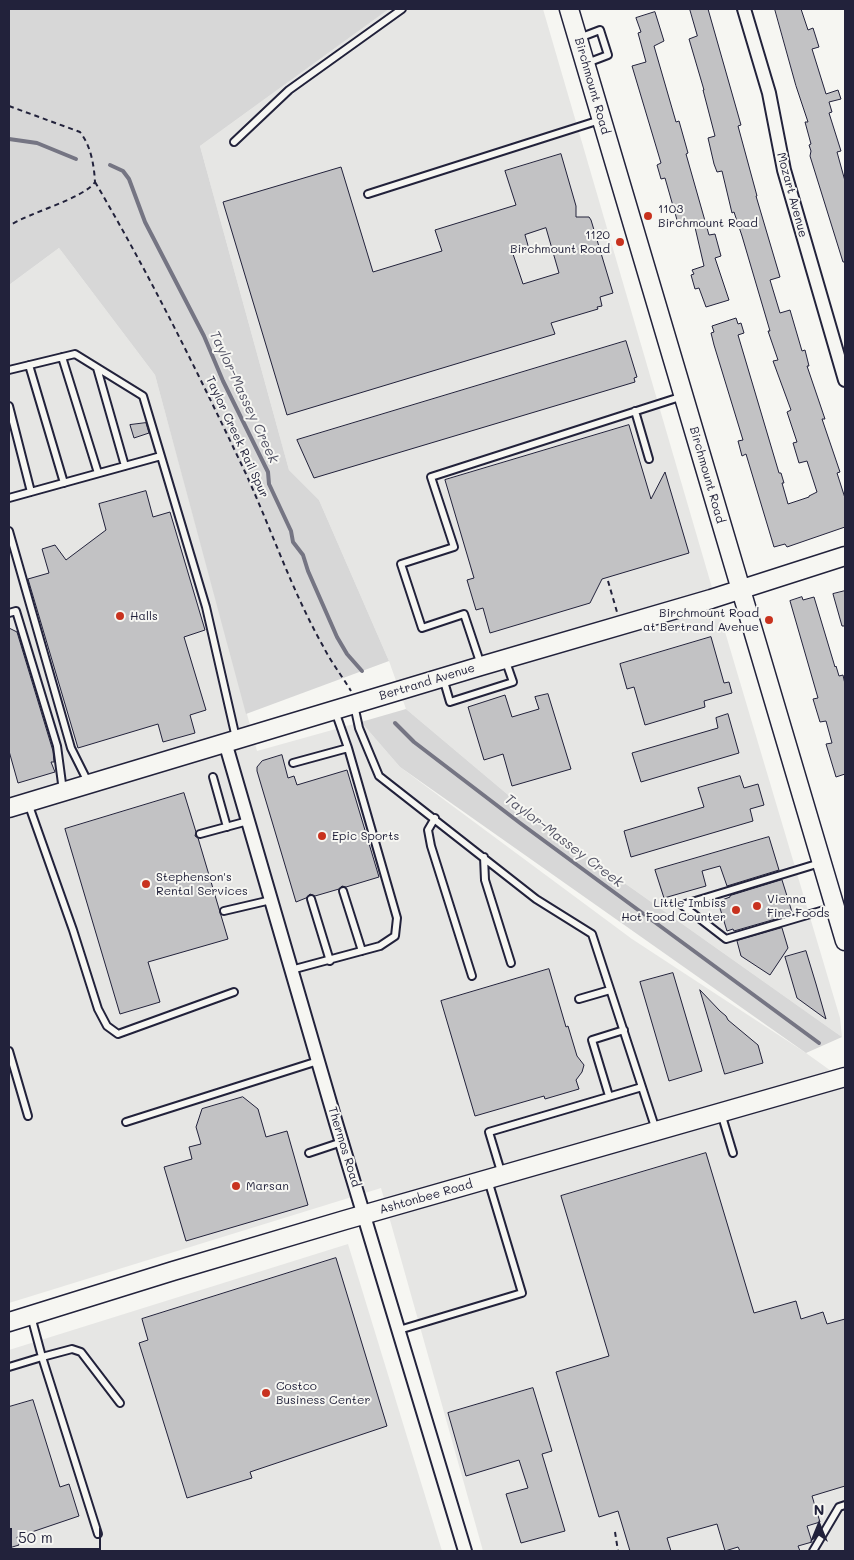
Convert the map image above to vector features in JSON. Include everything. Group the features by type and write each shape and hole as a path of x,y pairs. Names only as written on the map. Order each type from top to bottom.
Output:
{"street":[{"name":"Birchmount Road","path":"569,9 845,941"},
{"name":"Mozart Avenue","path":"744,9 769,93 784,170 845,380"},
{"name":"Bertrand Avenue","path":"9,808 443,677 741,590 845,556"},
{"name":"Thermos Road","path":"230,741 248,821 291,970 465,1551"},
{"name":"Ashtonbee Road","path":"9,1322 173,1271 364,1215 845,1077"}],"lane":[{"path":"234,142 289,90 402,9"},
{"path":"578,38 600,30 608,55 585,63"},
{"path":"368,194 602,119"},
{"path":"9,370 75,354 143,396 206,607 230,741"},
{"path":"62,357 98,473"},
{"path":"29,365 64,483"},
{"path":"97,368 125,466"},
{"path":"481,666 464,614 422,628 401,564 454,547 431,477 683,396"},
{"path":"9,406 31,492"},
{"path":"635,411 649,459"},
{"path":"9,498 161,456"},
{"path":"9,532 71,748 88,783"},
{"path":"9,614 16,611 58,746 64,791"},
{"path":"443,677 450,702 513,682 505,659"},
{"path":"353,704 359,728 379,776 536,899 592,934 656,1131"},
{"path":"291,970 380,946 395,936 397,918 348,748 335,710"},
{"path":"293,763 348,748"},
{"path":"213,777 227,827"},
{"path":"28,802 79,946 98,1009 107,1026 118,1034 234,992"},
{"path":"435,818 428,830 431,846 472,976"},
{"path":"200,834 248,821"},
{"path":"484,857 485,880 511,963"},
{"path":"822,863 682,905 726,939 835,906"},
{"path":"343,891 362,951"},
{"path":"311,899 330,961"},
{"path":"224,911 271,900"},
{"path":"578,1000 610,990"},
{"path":"609,1096 592,1040 624,1030"},
{"path":"9,1051 28,1116"},
{"path":"126,1122 318,1061"},
{"path":"399,1330 522,1293 495,1178 489,1132 642,1087"},
{"path":"720,1112 733,1152"},
{"path":"309,1152 342,1142"},
{"path":"31,1315 42,1357 98,1534"},
{"path":"9,1367 72,1349 81,1352 120,1403"},
{"path":"813,1551 839,1507 845,1505"}],"path":[{"path":"9,106 80,132 85,138 92,158 96,182 91,188 19,219 9,226"},
{"name":"Taylor Creek Rail Spur","path":"96,182 134,248 178,333 247,476 300,601 322,645 351,690 353,704"},
{"path":"608,581 621,625"},
{"path":"615,1532 618,1551"}],"shaded area":[{"path":"9,9 389,9 200,146 289,470 319,500 389,661 246,714 155,375 59,248 9,285"},
{"path":"389,9 543,9 840,1018 842,1037 551,831 406,709 389,661 319,500 289,470 200,146"},
{"path":"59,248 155,375 257,751 361,722 400,767 632,939 806,1053 845,1081 845,1551 483,1551 381,1188 9,1303 9,285"},
{"path":"406,709 551,831 842,1037 806,1053 400,767 361,722"},
{"path":"348,1244 442,1551 9,1551 9,1350"}],"building":[{"path":"690,9 708,9 741,125 738,126 756,196 780,277 770,280 780,313 790,310 802,351 805,350 809,366 807,366 825,419 822,419 840,472 837,473 845,498 845,527 787,547 785,544 774,547 746,454 742,456 738,441 743,440 714,345 711,333 714,332 712,326 736,318 738,324 741,323 744,333 738,335 779,473 781,473 784,483 782,483 788,504 809,497 817,492 807,461 799,463 793,443 797,442 787,412 791,410 773,361 778,360 768,331 770,331 742,236 734,212 732,213 722,171 717,172 714,164 708,138 715,136 689,39 697,36"},
{"path":"775,9 801,9 808,30 813,28 819,47 812,49 826,94 838,90 841,99 829,102 832,112 829,113 841,151 837,152 845,181 845,262 843,262 810,156 809,145 811,144 805,122 808,122"},
{"path":"655,12 664,41 654,46 676,122 679,121 688,153 686,154 709,235 715,234 721,256 715,258 729,300 706,307 699,288 695,289 691,275 694,274 692,270 704,266 694,223 679,227 665,178 661,179 657,165 661,163 632,66 646,62 638,33 641,32 636,18"},
{"path":"561,154 576,206 576,217 589,217 591,220 613,293 600,297 602,306 597,307 598,309 551,323 555,334 287,415 223,202 341,167 373,272 442,251 435,230 516,205 505,171","holes":["546,228 559,273 523,284 513,254 529,249 525,235"]},
{"path":"626,341 637,377 634,378 635,382 314,478 297,440"},
{"path":"146,423 149,433 134,438 130,425"},
{"path":"629,425 651,499 665,472 689,553 602,579 590,603 490,633 483,608 476,610 467,580 474,578 445,480"},
{"name":"Halls","path":"146,491 153,517 170,512 205,630 184,637 206,710 190,715 195,733 163,742 158,724 78,748 28,579 49,573 42,549 55,545 66,560 106,530 99,504"},
{"path":"845,591 845,626 842,626 833,594"},
{"path":"802,597 803,600 814,597 835,667 839,676 843,675 845,684 845,774 836,777 826,744 832,743 826,721 820,722 813,699 818,698 790,601"},
{"path":"9,628 17,632 53,751 54,762 51,762 55,772 18,783 9,751"},
{"path":"711,637 724,683 729,682 732,693 704,701 705,707 645,725 634,687 627,689 620,664"},
{"path":"548,694 571,769 512,786 503,754 484,760 468,707 505,695 512,717 539,709 535,697"},
{"path":"728,714 739,753 641,782 632,753 718,728 716,718"},
{"name":"Epic Sports","path":"282,755 288,778 294,776 297,785 347,770 379,877 346,887 342,886 339,889 315,896 310,894 296,902 257,771 257,767 262,761"},
{"path":"740,776 744,788 758,784 764,805 750,809 753,821 631,857 624,831 704,807 698,788"},
{"name":"Stephenson's Rental Services","path":"184,793 196,832 195,836 198,838 228,939 148,962 160,1002 120,1014 65,829"},
{"path":"769,837 779,870 727,886 720,866 702,871 706,886 664,898 655,870"},
{"path":"782,880 792,912 778,916 779,918 734,931 733,929 727,931 719,905 723,904 722,900"},
{"path":"782,928 788,948 770,975 741,956 737,941"},
{"path":"806,951 826,1019 797,998 785,957"},
{"path":"549,969 566,1027 568,1026 577,1056 584,1065 582,1072 576,1080 579,1089 545,1099 544,1096 475,1116 441,1001"},
{"path":"673,973 702,1071 669,1081 640,982"},
{"path":"700,990 728,1020 758,1045 763,1063 725,1074"},
{"name":"Marsan","path":"243,1097 258,1109 266,1137 287,1131 308,1205 186,1241 164,1167 192,1159 189,1147 201,1144 196,1127 202,1109"},
{"path":"706,1153 754,1313 796,1301 801,1319 823,1312 827,1324 845,1319 845,1486 812,1496 820,1522 807,1526 812,1542 798,1546 800,1551 740,1551 738,1547 725,1551 717,1524 667,1538 671,1551 630,1551 618,1511 599,1517 556,1372 609,1356 561,1196"},
{"name":"Costco Business Center","path":"336,1258 387,1426 250,1472 252,1478 187,1498 139,1343 148,1340 142,1319"},
{"path":"533,1388 552,1451 542,1454 565,1531 521,1543 506,1494 528,1488 519,1460 466,1476 448,1413"},
{"path":"33,1400 60,1487 69,1484 79,1516 17,1537 19,1545 9,1548 9,1407"}],"waterway":[{"name":"Taylor-Massey Creek","path":"9,139 37,143 76,159"},
{"name":"Taylor-Massey Creek","path":"110,165 123,171 129,179 145,222 204,336 223,381 268,472 269,484 291,531 293,542 303,555 308,571 337,637 347,654 362,671"},
{"name":"Taylor-Massey Creek","path":"395,723 414,742 520,823 819,1043"}],"place":[{"name":"1103 Birchmount Road","path":"648,216"},
{"name":"1120 Birchmount Road","path":"620,242"},
{"name":"Halls","path":"120,616"},
{"name":"Birchmount Road at Bertrand Avenue","path":"769,620"},
{"name":"Epic Sports","path":"322,836"},
{"name":"Stephenson's Rental Services","path":"146,884"},
{"name":"Vienna Fine Foods","path":"757,906"},
{"name":"Little Imbiss Hot Food Counter","path":"736,910"},
{"name":"Marsan","path":"236,1186"},
{"name":"Costco Business Center","path":"266,1393"}]}
